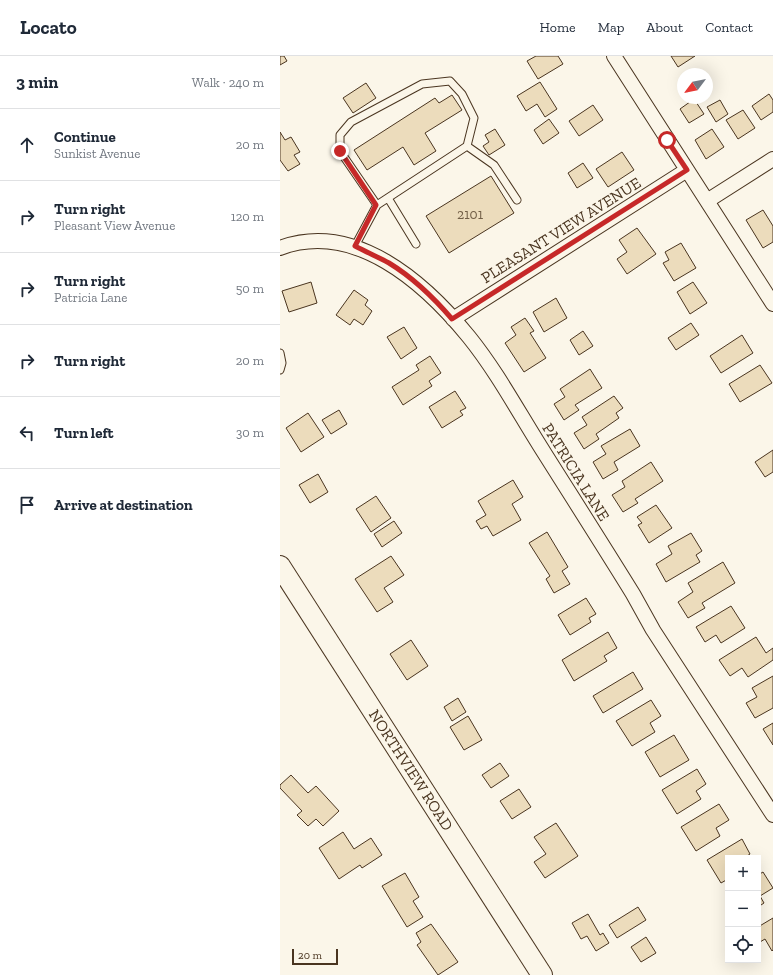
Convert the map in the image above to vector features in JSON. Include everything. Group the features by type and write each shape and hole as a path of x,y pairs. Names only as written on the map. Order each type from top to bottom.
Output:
{"street":[{"path":"614,56 773,304"},
{"path":"707,201 773,159"},
{"name":"PLEASANT VIEW AVENUE","path":"452,319 687,170"},
{"name":"PATRICIA LANE","path":"280,248 304,242 324,241 355,246 389,263 409,277 440,304 470,338 502,386 633,594 654,630 773,814"},
{"name":"NORTHVIEW ROAD","path":"280,566 542,975"}],"lane":[{"path":"355,246 376,205 467,146 474,118 462,94 450,81 422,84 351,122 340,136 340,151 376,205"},
{"path":"467,146 494,165 517,200"},
{"path":"388,198 416,244"},
{"path":"280,353 282,363 280,370"}],"building":[{"path":"280,56 284,56 287,61 280,65"},
{"path":"536,56 558,56 563,64 538,79 527,61"},
{"path":"671,56 695,56 678,67"},
{"path":"540,82 557,109 545,117 537,104 526,111 517,96"},
{"path":"366,83 376,98 353,113 343,98"},
{"path":"769,94 773,100 773,112 761,120 752,106"},
{"path":"452,95 462,110 425,133 436,151 414,165 403,147 367,170 354,150 435,98 439,103"},
{"path":"720,100 728,114 716,122 707,107"},
{"path":"687,104 697,104 704,114 689,123 680,109"},
{"path":"593,105 603,120 579,136 569,121"},
{"path":"743,110 755,128 738,139 726,120"},
{"path":"549,119 559,133 543,144 534,130"},
{"path":"495,129 505,145 489,155 483,146 489,142 485,135"},
{"path":"712,129 724,147 706,159 695,140"},
{"path":"280,132 285,140 291,137 300,152 294,155 300,164 288,171 280,160"},
{"path":"622,152 634,170 608,187 596,169"},
{"path":"583,163 593,178 577,188 568,173"},
{"path":"491,176 514,213 449,253 426,216"},
{"path":"763,210 773,226 773,242 763,248 746,220"},
{"path":"637,228 656,254 627,274 617,259 627,252 619,240"},
{"path":"681,243 696,268 674,281 663,263 669,260 665,252"},
{"path":"311,282 317,303 289,312 282,291"},
{"path":"693,282 707,303 690,314 677,292"},
{"path":"354,290 368,300 365,305 372,311 363,325 354,319 350,325 336,315"},
{"path":"556,298 567,318 544,332 533,312"},
{"path":"525,318 534,331 530,333 546,358 524,372 505,343 516,335 511,327"},
{"path":"691,323 699,335 676,350 668,338"},
{"path":"404,327 417,348 401,359 387,337"},
{"path":"583,331 593,346 579,355 570,340"},
{"path":"742,335 753,353 721,373 710,356"},
{"path":"430,356 441,373 429,381 432,386 403,405 392,387 419,370 416,365"},
{"path":"760,365 772,383 740,402 729,384"},
{"path":"590,369 602,388 575,405 579,410 564,420 554,404 565,397 560,389"},
{"path":"455,391 466,408 460,411 463,415 442,428 429,407"},
{"path":"614,396 623,408 616,413 619,418 596,434 599,439 584,449 574,433 587,425 582,417"},
{"path":"339,410 347,424 331,434 322,420"},
{"path":"308,413 324,437 301,452 286,428"},
{"path":"630,429 640,446 614,462 618,470 603,479 593,462 606,454 601,446"},
{"path":"773,450 773,472 765,477 755,462"},
{"path":"651,462 663,481 635,499 638,503 623,512 612,495 625,487 622,481"},
{"path":"318,474 328,492 310,503 299,485"},
{"path":"513,480 523,497 512,504 521,520 493,536 487,526 481,529 476,521 486,515 478,501"},
{"path":"376,496 391,518 371,532 356,509"},
{"path":"656,505 672,528 649,543 638,525 642,523 637,517"},
{"path":"394,521 402,533 382,547 374,534"},
{"path":"547,532 568,567 562,571 570,584 554,593 546,579 550,576 529,543"},
{"path":"691,533 702,551 696,555 700,562 666,582 656,564 672,554 668,546"},
{"path":"391,556 404,575 384,588 393,602 377,612 355,579"},
{"path":"723,562 735,583 702,603 705,608 688,618 678,602 693,592 688,583"},
{"path":"586,598 596,614 589,618 591,622 570,635 558,615"},
{"path":"731,606 745,628 721,643 716,635 705,642 696,627"},
{"path":"608,632 617,648 604,656 607,661 574,681 562,660"},
{"path":"756,637 766,653 773,648 773,660 748,677 742,668 730,676 719,660"},
{"path":"411,640 428,666 407,680 390,654"},
{"path":"633,672 643,689 603,713 593,696"},
{"path":"773,676 773,708 755,718 746,703 757,697 752,688"},
{"path":"458,698 466,712 452,721 444,707"},
{"path":"651,700 661,716 650,723 655,732 632,746 616,721"},
{"path":"468,716 482,740 464,750 450,727"},
{"path":"773,723 773,745 763,729"},
{"path":"674,735 689,760 660,777 645,752"},
{"path":"500,763 509,776 491,788 482,775"},
{"path":"697,769 706,784 696,791 701,799 677,814 662,790"},
{"path":"291,775 308,793 316,786 339,811 323,826 316,819 308,826 297,815 302,811 280,788 280,785"},
{"path":"519,789 531,807 512,819 500,801"},
{"path":"719,804 729,820 716,828 720,836 696,851 681,827"},
{"path":"556,823 578,856 545,878 534,862 546,854 534,837"},
{"path":"343,832 354,849 371,838 382,855 362,868 360,865 339,879 319,848"},
{"path":"742,839 750,854 725,855 725,881 721,883 707,860"},
{"path":"763,872 773,888 761,895 761,891 761,873"},
{"path":"405,873 419,897 413,901 423,917 407,927 382,886"},
{"path":"761,898 764,903 761,905"},
{"path":"638,907 646,920 617,938 609,925"},
{"path":"588,914 600,935 603,933 609,943 596,951 587,936 581,939 572,923"},
{"path":"773,918 772,951 765,939 761,941 761,925"},
{"path":"431,924 458,962 438,975 417,945 421,942 416,933"},
{"path":"646,937 656,953 641,962 631,947"}],"route":[{"path":"340,151 376,205 355,246 389,263 409,277 440,304 452,319 687,170 667,140"}]}
